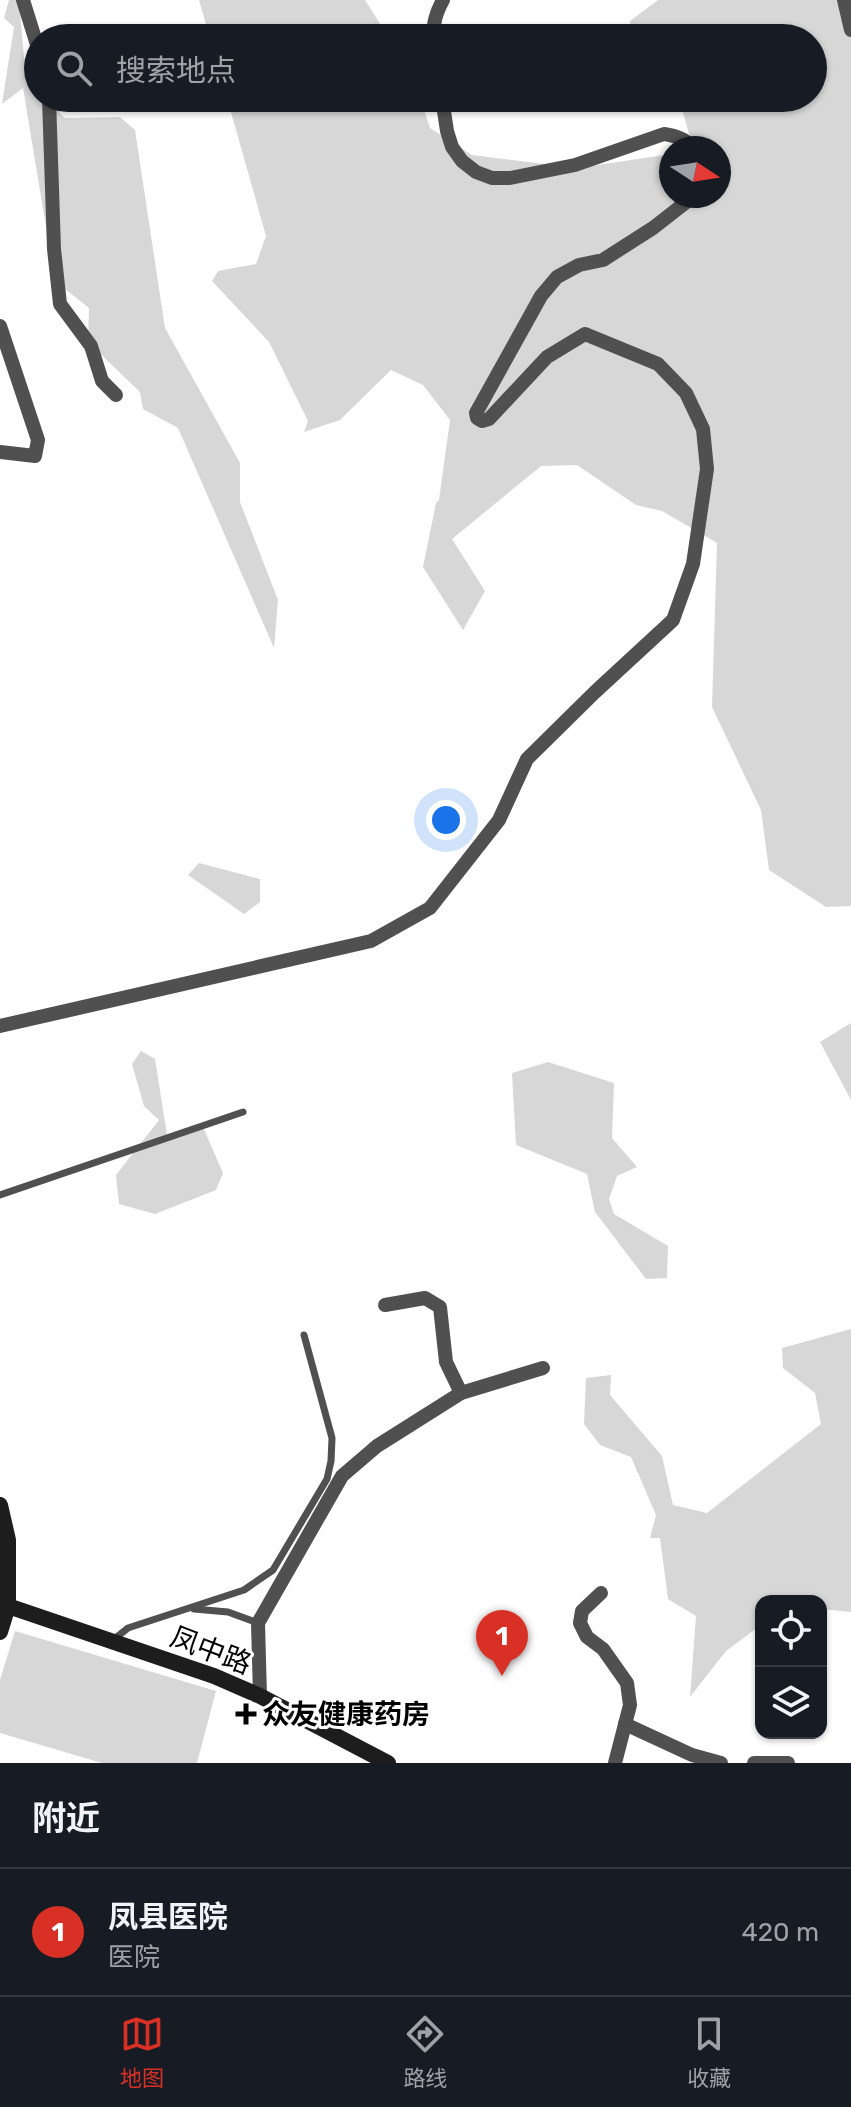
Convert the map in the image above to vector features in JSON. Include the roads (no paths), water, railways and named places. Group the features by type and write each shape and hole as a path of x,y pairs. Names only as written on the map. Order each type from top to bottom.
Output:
{"street":[{"path":"23,0 30,24"},
{"path":"434,24 443,0"},
{"path":"844,0 851,30"},
{"path":"49,112 54,249 60,304 91,346 102,381 116,395"},
{"path":"444,112 452,147 462,161 476,172 492,178 510,178 575,165 664,134 676,136"},
{"path":"0,1026 371,941 430,908 499,820 527,759 673,620 693,564 707,469 703,429 686,393 658,364 585,334 547,357 489,419 482,421 476,413 541,296 557,277 579,265 603,260 679,208"},
{"path":"0,326 38,440 35,456 0,452"},
{"path":"385,1305 425,1298 440,1307 446,1362 461,1393"},
{"path":"260,1696 258,1623 342,1476 377,1446 461,1393 543,1368"},
{"path":"0,1505 8,1540 8,1606 0,1632"},
{"path":"601,1593 582,1611 580,1623 587,1637 603,1649 627,1683 630,1705 615,1763"},
{"name":"凤中路","path":"8,1606 214,1676 260,1696 388,1763"},
{"path":"625,1724 692,1755 721,1763"},
{"path":"754,1763 788,1763"}],"lane":[{"path":"0,1195 243,1112"},
{"path":"111,1641 128,1628 244,1590 273,1570 327,1479 331,1461 332,1438 304,1335"},
{"path":"184,1610 213,1609 238,1614 258,1623"}],"place":[{"name":"凤县医院","path":"502,1676"},
{"name":"众友健康药房","path":"246,1714"}]}
